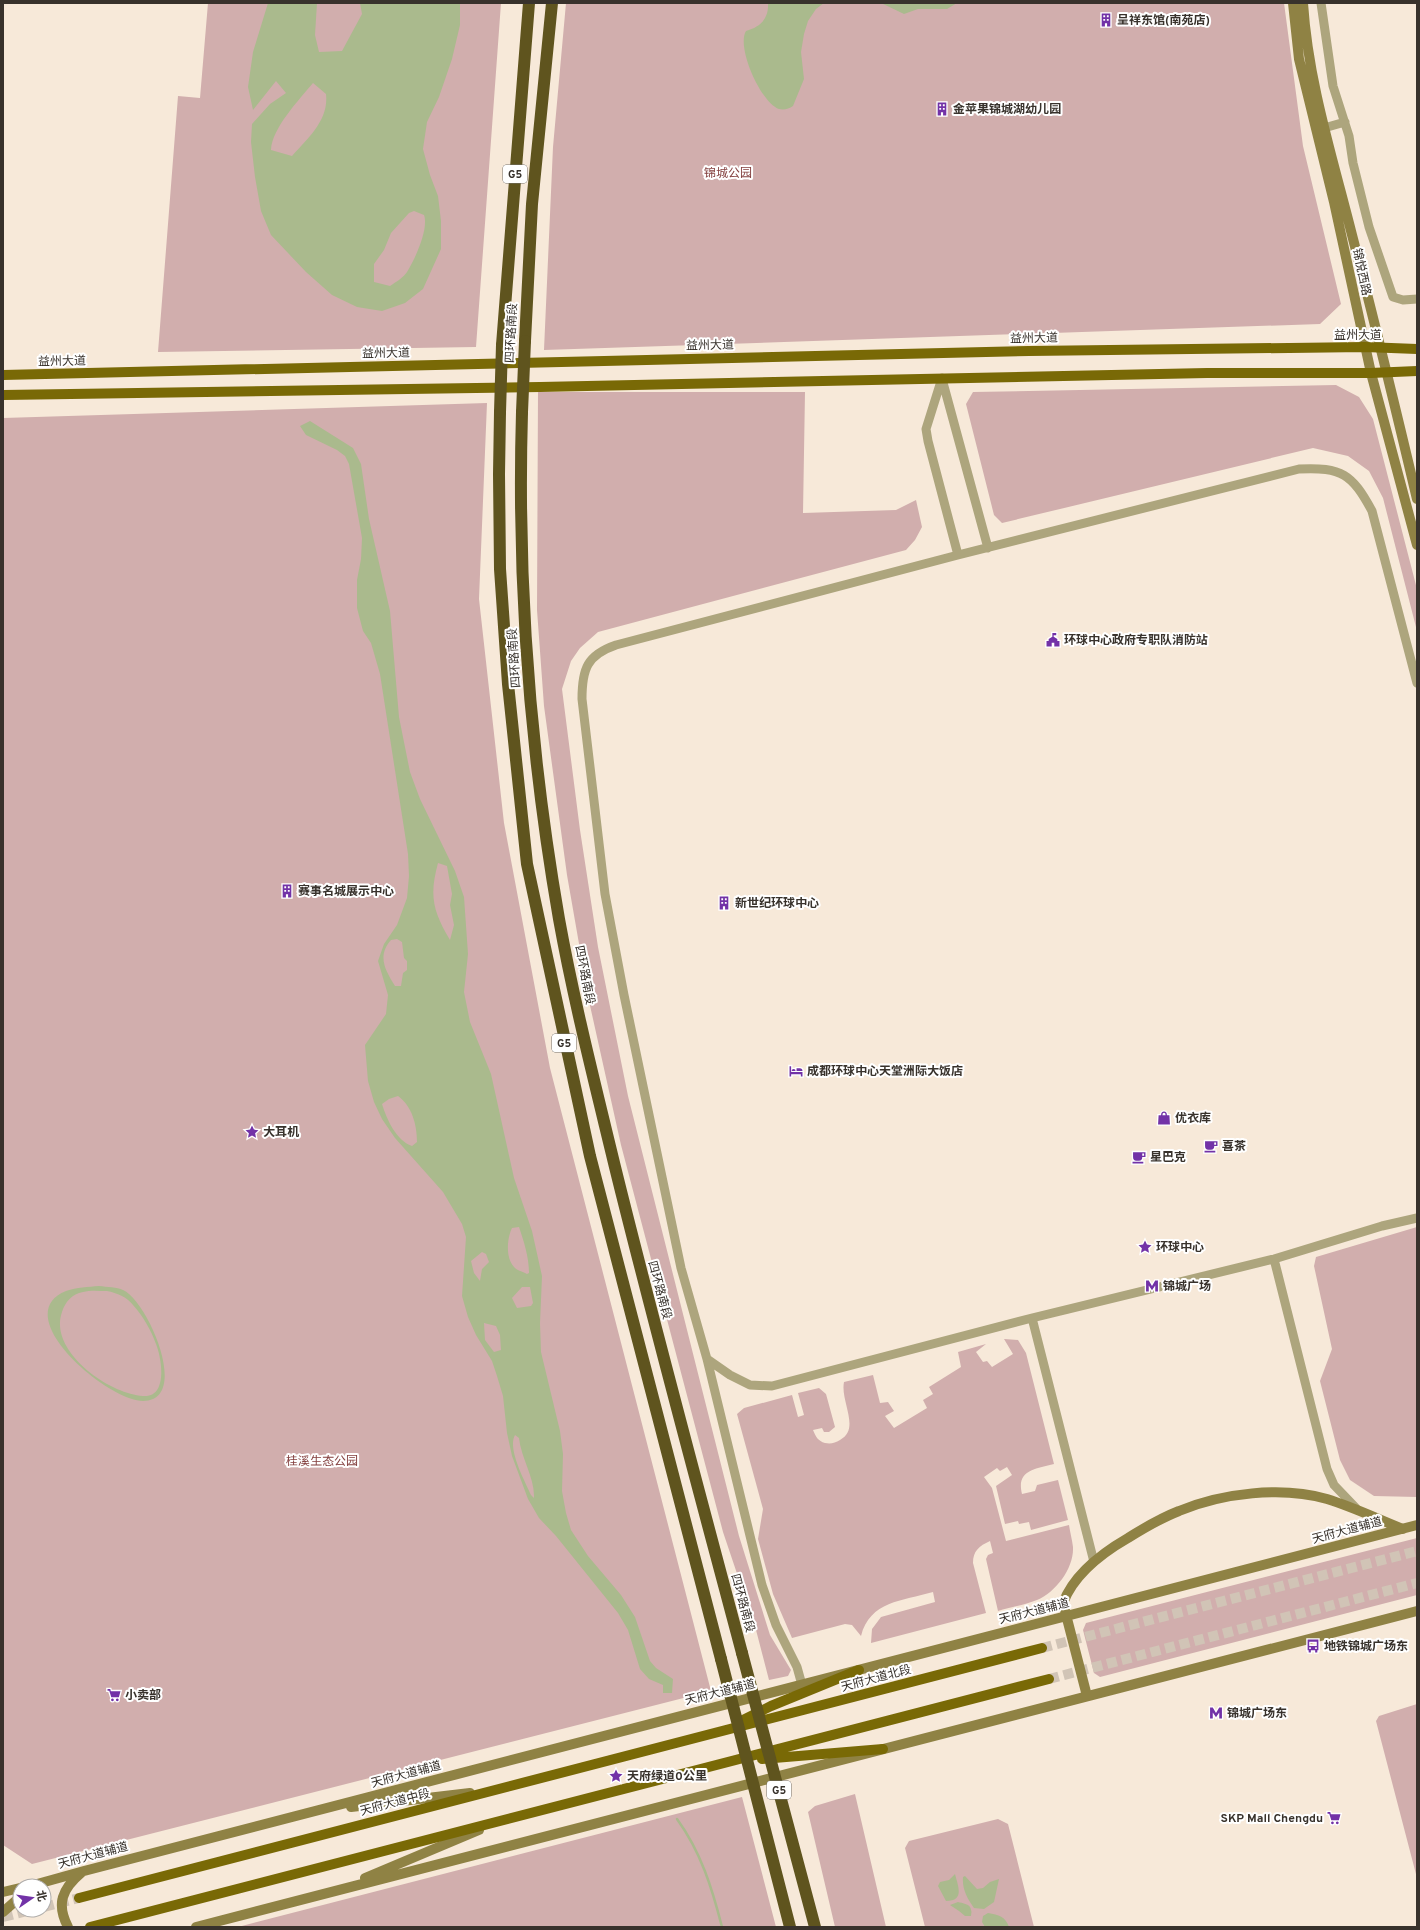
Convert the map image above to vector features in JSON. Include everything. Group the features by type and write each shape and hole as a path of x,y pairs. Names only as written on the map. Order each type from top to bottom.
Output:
{"highway":[{"name":"四环路南段","path":"529,3 502,344 499,474 501,576 508,684 527,864 590,1156 790,1927"},
{"name":"四环路南段","path":"552,3 532,204 522,412 522,552 527,644 542,801 559,918 581,1029 634,1244 816,1927"}],"main road":[{"name":"益州大道","path":"3,375 1021,351 1365,347 1417,349"},
{"path":"3,394 540,387 1207,373 1371,373 1417,371"},
{"name":"天府大道北段","path":"717,1732 1042,1648"},
{"path":"717,1732 771,1706 859,1670"},
{"path":"90,1927 1049,1679"},
{"name":"天府大道中段","path":"79,1898 717,1732"},
{"path":"724,1763 795,1755 883,1749"}],"street":[{"name":"锦悦西路","path":"1293,3 1299,59 1334,202 1371,373 1417,545"},
{"name":"锦悦西路","path":"1303,3 1309,58 1324,128 1382,347 1417,499"},
{"path":"1321,3 1333,86 1345,122 1369,227 1393,297 1403,300 1417,300"},
{"path":"1324,128 1345,122"},
{"path":"942,378 988,548"},
{"path":"942,378 926,429 958,555"},
{"path":"802,1685 797,1667 776,1625 762,1585 707,1359 681,1268 625,1003 605,894 582,699 582,683 591,659 602,650 616,645 958,555 1299,469 1322,468 1344,474 1359,488 1372,511 1417,683"},
{"path":"707,1359 730,1376 750,1385 772,1386 1032,1318 1274,1259 1382,1226 1417,1218"},
{"path":"1274,1259 1327,1469 1334,1485 1360,1512"},
{"path":"1032,1318 1094,1562"},
{"path":"1087,1696 1063,1603 1068,1590 1094,1562 1110,1549 1145,1528 1178,1511 1214,1499 1251,1494 1291,1493 1327,1499 1403,1529"},
{"name":"天府大道辅道","path":"52,1880 1417,1525"},
{"path":"196,1927 1417,1611"},
{"path":"315,1811 492,1791"},
{"path":"334,1891 500,1821"},
{"path":"68,1927 62,1907 63,1894 70,1883 84,1871"},
{"path":"3,1912 12,1903"}],"green space":[{"path":"208,3 501,3 476,347 158,352 178,96 200,98"},
{"name":"锦城公园","path":"566,3 1284,3 1303,146 1341,304 1320,324 544,350 553,147"},
{"path":"1336,385 1359,397 1373,419 1417,589 1417,631 1383,498 1369,471 1348,456 1313,448 1002,523 994,515 966,404 973,392"},
{"path":"538,392 805,392 803,513 896,510 916,500 922,527 915,540 906,550 598,632 580,648 571,661 562,689 580,830 598,947 628,1096 739,1536 770,1635 791,1670 788,1676 769,1680 756,1630 723,1532 621,1145 589,1001 567,875 544,706 537,610"},
{"name":"桂溪生态公园","path":"487,403 479,599 504,823 550,1068 711,1691 32,1864 3,1845 3,418"},
{"path":"1417,1227 1417,1497 1374,1496 1350,1480 1340,1460 1320,1381 1332,1349 1314,1266 1316,1257"},
{"path":"1004,1339 1018,1340 1026,1353 1054,1464 1034,1469 1024,1475 1021,1486 1022,1494 1035,1491 1037,1485 1058,1480 1068,1520 1031,1530 1029,1522 1019,1524 1018,1521 1005,1524 996,1486 1012,1475 1007,1467 1000,1471 997,1468 984,1477 992,1488 1006,1541 1069,1525 1073,1555 1067,1571 1057,1585 1044,1596 1028,1603 998,1611 986,1559 988,1555 993,1553 990,1541 977,1549 973,1559 986,1613 871,1643 872,1629 881,1617 935,1602 933,1592 889,1604 880,1609 865,1624 861,1636 852,1625 845,1624 792,1638 773,1594 758,1539 763,1509 737,1414 744,1408 792,1395 798,1417 804,1415 798,1393 819,1388 826,1394 835,1427 829,1432 824,1432 822,1428 813,1430 819,1440 825,1443 835,1443 846,1435 849,1429 844,1382 873,1375 880,1403 888,1402 894,1411 885,1416 894,1428 927,1408 923,1400 933,1394 929,1387 961,1367 958,1352 986,1344 976,1352 983,1362 987,1361 992,1367 1013,1354"},
{"path":"1417,1538 1417,1595 1100,1677 1094,1673 1083,1630 1086,1623"},
{"path":"1417,1704 1417,1878 1376,1721 1379,1716"},
{"path":"855,1794 886,1927 835,1927 808,1812 815,1806"},
{"path":"742,1797 776,1927 238,1927"},
{"path":"998,1819 1008,1824 1034,1927 925,1927 905,1848 909,1841"}],"shaded area":[{"path":"268,3 317,3 315,35 319,52 342,51 362,14 360,3 460,3 460,25 452,59 439,97 427,122 423,149 430,175 438,196 441,221 441,249 423,289 405,303 382,311 357,307 332,295 306,272 271,235 261,211 255,177 251,142 252,124 270,104 286,93 276,81 253,110 248,87 253,52","holes":["313,83 326,94 324,112 316,128 292,156 271,150 276,133 281,124","414,211 424,215 425,228 417,252 407,272 390,286 374,282 374,264 384,250 391,233 409,213"]},
{"path":"768,3 824,3 816,9 808,21 801,52 804,79 793,106 786,109 779,109 772,105 765,97 752,74 744,49 746,31 763,22 767,14"},
{"path":"881,3 957,3 947,9 918,9 904,14"},
{"path":"310,421 353,448 361,464 369,519 390,611 399,717 410,772 420,799 455,871 464,897 468,954 464,992 470,1022 491,1074 514,1178 532,1231 542,1276 540,1323 541,1352 560,1431 563,1454 562,1491 566,1513 571,1530 588,1556 621,1595 635,1617 650,1661 656,1668 673,1679 672,1693 663,1693 663,1685 649,1679 640,1669 628,1630 618,1613 556,1536 539,1518 528,1499 512,1456 507,1433 503,1396 497,1376 492,1361 476,1335 468,1317 462,1296 466,1237 462,1224 443,1192 395,1138 382,1119 374,1102 368,1081 365,1045 386,1014 388,995 378,961 384,944 397,925 407,898 409,876 408,854 380,674 371,643 363,631 357,608 357,580 361,559 362,538 349,464 345,456 337,450 306,435 300,426","holes":["438,863 447,866 452,894 450,905 454,925 450,940 436,912 433,894","397,939 402,942 404,958 407,961 407,970 403,973 401,986 395,986 386,969 383,957 391,940","398,1096 403,1100 413,1116 417,1142 412,1146 401,1139 389,1123 382,1104 389,1099","519,1227 527,1255 529,1267 529,1273 527,1274 518,1270 512,1264 508,1254 510,1232 512,1228","482,1252 486,1254 489,1262 482,1269 480,1281 474,1273 471,1261","522,1287 530,1287 533,1303 531,1306 517,1308 512,1298","484,1323 496,1326 500,1335 501,1350 494,1352 485,1340","515,1435 519,1438 522,1453 534,1490 534,1498 531,1495 521,1474 513,1448"]},
{"path":"99,1286 118,1288 133,1298 153,1330 160,1350 164,1369 164,1385 157,1397 143,1401 127,1397 107,1387 68,1355 55,1336 48,1318 51,1303 66,1291","holes":["86,1291 111,1292 122,1296 131,1302 143,1318 154,1339 160,1359 161,1376 160,1384 156,1391 151,1395 143,1396 129,1393 114,1388 99,1379 84,1368 64,1341 60,1327 62,1312 70,1299 79,1293"]},
{"path":"955,1874 959,1892 958,1896 952,1900 946,1901 938,1886 940,1882 949,1880"},
{"path":"965,1876 977,1889 983,1888 990,1882 999,1879 994,1902 984,1909 974,1908 964,1889 963,1877"},
{"path":"958,1902 970,1906 971,1916 965,1916 950,1905"},
{"path":"988,1913 995,1914 1006,1920 1009,1927 985,1927 982,1922 983,1916"}],"waterway":[{"path":"677,1819 693,1844 705,1871 722,1927"}],"tunnel":[{"path":"1042,1648 1417,1551"},
{"path":"1049,1679 1417,1583"},
{"path":"52,1905 79,1898"},
{"path":"3,1917 12,1915"}],"place":[{"name":"呈祥东馆(南苑店)","path":"1106,20"},
{"name":"金苹果锦城湖幼儿园","path":"942,109"},
{"name":"环球中心政府专职队消防站","path":"1053,640"},
{"name":"赛事名城展示中心","path":"287,891"},
{"name":"新世纪环球中心","path":"724,903"},
{"name":"成都环球中心天堂洲际大饭店","path":"796,1071"},
{"name":"优衣库","path":"1164,1118"},
{"name":"大耳机","path":"252,1132"},
{"name":"喜茶","path":"1211,1146"},
{"name":"星巴克","path":"1139,1157"},
{"name":"环球中心","path":"1145,1247"},
{"name":"锦城广场","path":"1152,1286"},
{"name":"地铁锦城广场东","path":"1313,1646"},
{"name":"小卖部","path":"114,1695"},
{"name":"锦城广场东","path":"1216,1713"},
{"name":"天府绿道0公里","path":"616,1776"},
{"name":"SKP Mall Chengdu","path":"1334,1818"}]}
